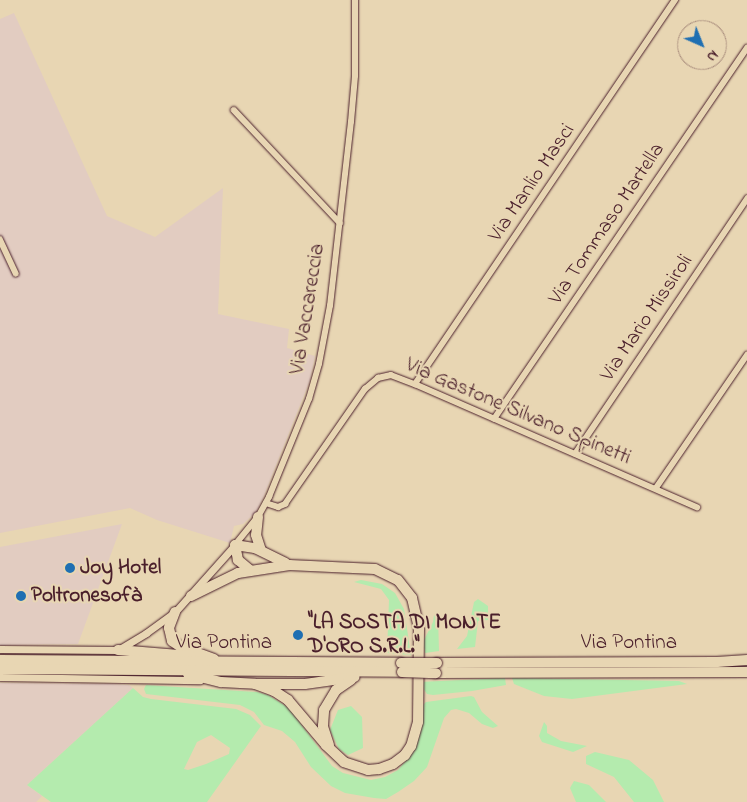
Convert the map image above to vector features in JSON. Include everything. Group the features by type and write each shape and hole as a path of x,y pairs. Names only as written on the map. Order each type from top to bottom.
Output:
{"highway":[{"path":"258,517 256,534 262,550"},
{"path":"250,570 238,560 235,545 262,550 271,558 289,565"},
{"path":"191,596 221,580 250,570 289,565 360,566 380,570 392,576 404,586 416,611 419,628 418,722 411,746 397,762 376,770 356,768 333,753 288,700 274,691 255,684"},
{"path":"175,612 169,631 174,642 181,647 222,661"},
{"path":"118,650 154,651 222,661"},
{"name":"Via Pontina","path":"0,660 222,661 402,668"},
{"name":"Via Pontina","path":"437,668 747,660"},
{"path":"168,670 221,682 305,684 402,668"},
{"name":"Via Pontina","path":"0,669 437,668 747,672"},
{"path":"333,753 323,726 324,710 336,690 358,676"}],"street":[{"name":"Via Vaccareccia","path":"118,650 175,612 191,596 258,517 266,503 309,399 319,364 329,312 340,223 353,99 355,0"},
{"name":"Via Manlio Masci","path":"415,384 675,0"},
{"name":"Via Tommaso Martella","path":"494,419 747,48"},
{"path":"234,110 340,223"},
{"name":"Via Mario Missiroli","path":"575,454 747,199"},
{"path":"0,239 16,274"},
{"path":"656,488 747,356"},
{"name":"Via Gastone Silvano Spinetti","path":"266,503 279,507 285,504 373,381 380,377 391,375 697,507"},
{"path":"0,650 118,650"},
{"name":"Via Pontina","path":"0,677 176,679 221,682"}],"shaded area":[{"path":"14,13 107,216 155,237 223,188 218,314 289,329 287,348 315,356 310,380 263,498 256,512 243,524 234,526 230,543 157,520 130,508 0,533 0,19"},
{"path":"122,524 78,644 0,645 0,547"},
{"path":"0,683 110,684 129,685 133,688 27,785 42,796 36,802 0,802"}],"green space":[{"path":"361,580 382,584 395,593 404,609 411,655 387,653 389,600 381,589 354,582"},
{"path":"478,599 488,606 488,620 478,621 475,647 457,649 467,636 474,602"},
{"path":"434,615 438,616 439,651 425,653 423,642 433,622"},
{"path":"505,678 506,685 433,695 427,694 419,682"},
{"path":"512,678 679,681 687,684 572,699 544,696 514,684"},
{"path":"146,685 257,692 268,695 289,708 332,766 343,773 371,780 385,777 398,770 413,752 419,734 422,706 426,702 474,697 482,712 498,726 493,728 482,724 469,713 456,709 451,710 444,718 427,767 414,781 398,792 386,799 374,798 345,793 331,786 311,767 295,742 282,731 264,725 254,712 240,705 146,694 144,689"},
{"path":"133,688 143,697 151,699 236,709 250,715 261,726 207,802 51,802 27,785","holes":["211,735 230,748 229,754 206,764 188,770 184,769 197,742"]},
{"path":"351,706 362,717 363,748 348,755 339,749 330,730 338,710"},
{"path":"544,722 547,726 547,733 561,741 587,746 573,752 542,742 539,736"},
{"path":"595,752 629,760 653,780 664,802 634,802 614,777 586,764 586,756"},
{"path":"574,781 589,785 606,802 576,802 570,788"}],"place":[{"name":"Joy Hotel","path":"70,568"},
{"name":"Poltronesofà","path":"21,596"},
{"name":"\"LA SOSTA DI MONTE D'ORO S.R.L.\"","path":"298,635"}]}
